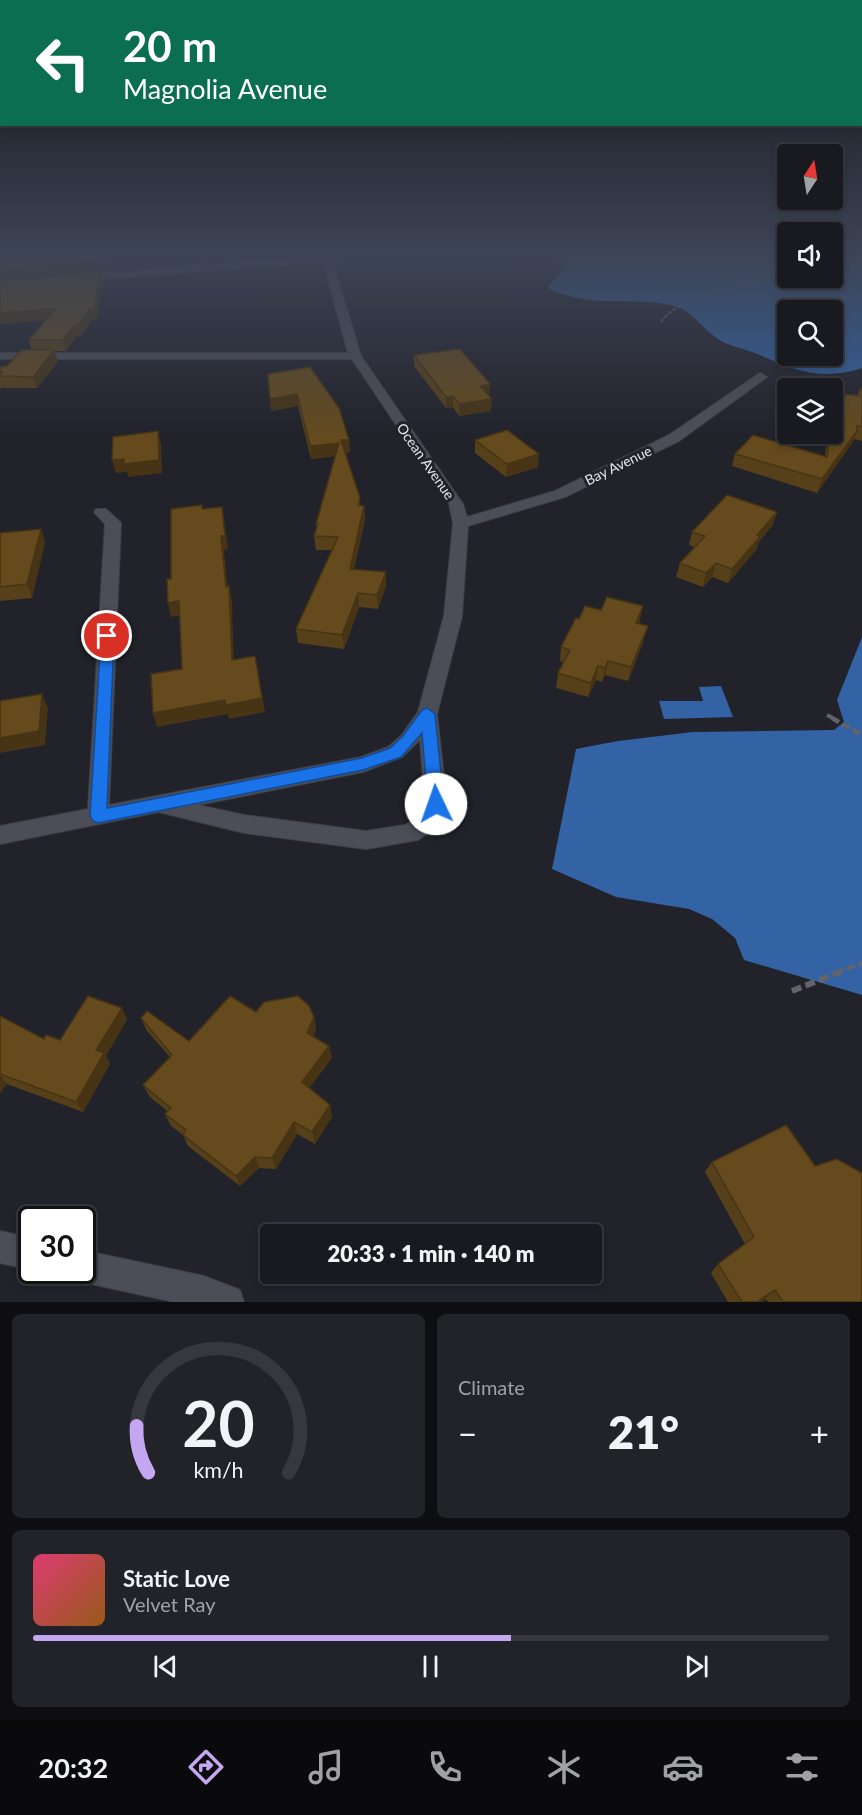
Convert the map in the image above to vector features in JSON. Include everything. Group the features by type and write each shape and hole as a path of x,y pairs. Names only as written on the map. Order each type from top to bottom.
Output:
{"street":[{"name":"Ocean Avenue","path":"345,317 355,356 456,504 461,523 453,616 427,714"},
{"path":"0,356 355,356"},
{"name":"Bay Avenue","path":"461,523 560,494 674,438 761,377"},
{"path":"98,816 113,523 101,512"},
{"path":"159,804 244,824 366,840 410,834 426,823 436,804 427,714"},
{"path":"0,835 363,764 395,752 408,741 427,714"},
{"path":"0,1247 18,1251"},
{"path":"96,1269 204,1292 228,1302"}],"path":[{"path":"661,322 664,317"},
{"path":"827,715 862,735"},
{"path":"792,991 862,963"}],"water":[{"path":"693,317 777,317 777,362 719,340"},
{"path":"843,317 862,317 862,368 835,374 798,370 786,366 843,366"},
{"path":"862,637 862,995 744,960 735,938 712,919 689,909 616,897 552,869 576,749 618,741 693,732 834,730 844,722 837,700"},
{"path":"721,686 733,717 664,719 659,701 703,701 699,687"}],"building":[{"path":"48,317 84,317 63,340 29,340"},
{"path":"460,349 490,384 480,386 492,399 460,404 453,396 446,397 414,355"},
{"path":"21,350 54,350 33,377 0,376 3,371 0,374 0,367 7,366"},
{"path":"310,367 339,408 349,440 341,440 360,498 358,505 364,506 350,569 386,572 377,595 358,593 342,635 296,629 338,537 314,536 339,443 310,446 297,394 270,399 268,374"},
{"path":"860,389 862,389 862,427 857,426 857,431 822,479 735,454 753,435 827,457 829,444 843,444 845,394 859,396"},
{"path":"507,430 539,454 507,464 475,440"},
{"path":"158,431 159,460 124,464 124,459 112,460 113,437"},
{"path":"727,495 777,512 757,535 760,537 732,569 716,563 706,573 680,563 705,536 692,532"},
{"path":"202,505 202,509 222,507 225,536 221,536 226,587 229,586 232,660 255,656 262,698 226,705 225,700 153,713 151,674 182,669 179,601 168,603 167,579 171,579 171,509"},
{"path":"41,529 27,584 0,587 0,533"},
{"path":"607,597 643,606 636,623 648,626 631,667 608,661 605,668 598,666 591,683 558,673 570,650 561,647 576,618 579,619 585,606 601,610"},
{"path":"42,694 39,731 0,738 0,701"},
{"path":"88,996 122,1008 96,1050 104,1053 76,1102 0,1074 0,1016 44,1039 46,1035 60,1040"},
{"path":"230,996 256,1012 264,1002 298,996 309,1006 314,1017 307,1033 329,1046 302,1082 330,1105 312,1132 294,1122 272,1158 255,1157 236,1176 183,1135 186,1130 165,1114 171,1108 143,1085 172,1055 141,1018 147,1011 189,1041"},
{"path":"786,1125 815,1166 837,1159 862,1173 862,1302 783,1302 775,1290 757,1302 742,1302 718,1264 754,1237 712,1162"}],"route":[{"path":"107,636 98,816 363,764 395,752 408,741 427,714 436,804"}]}
